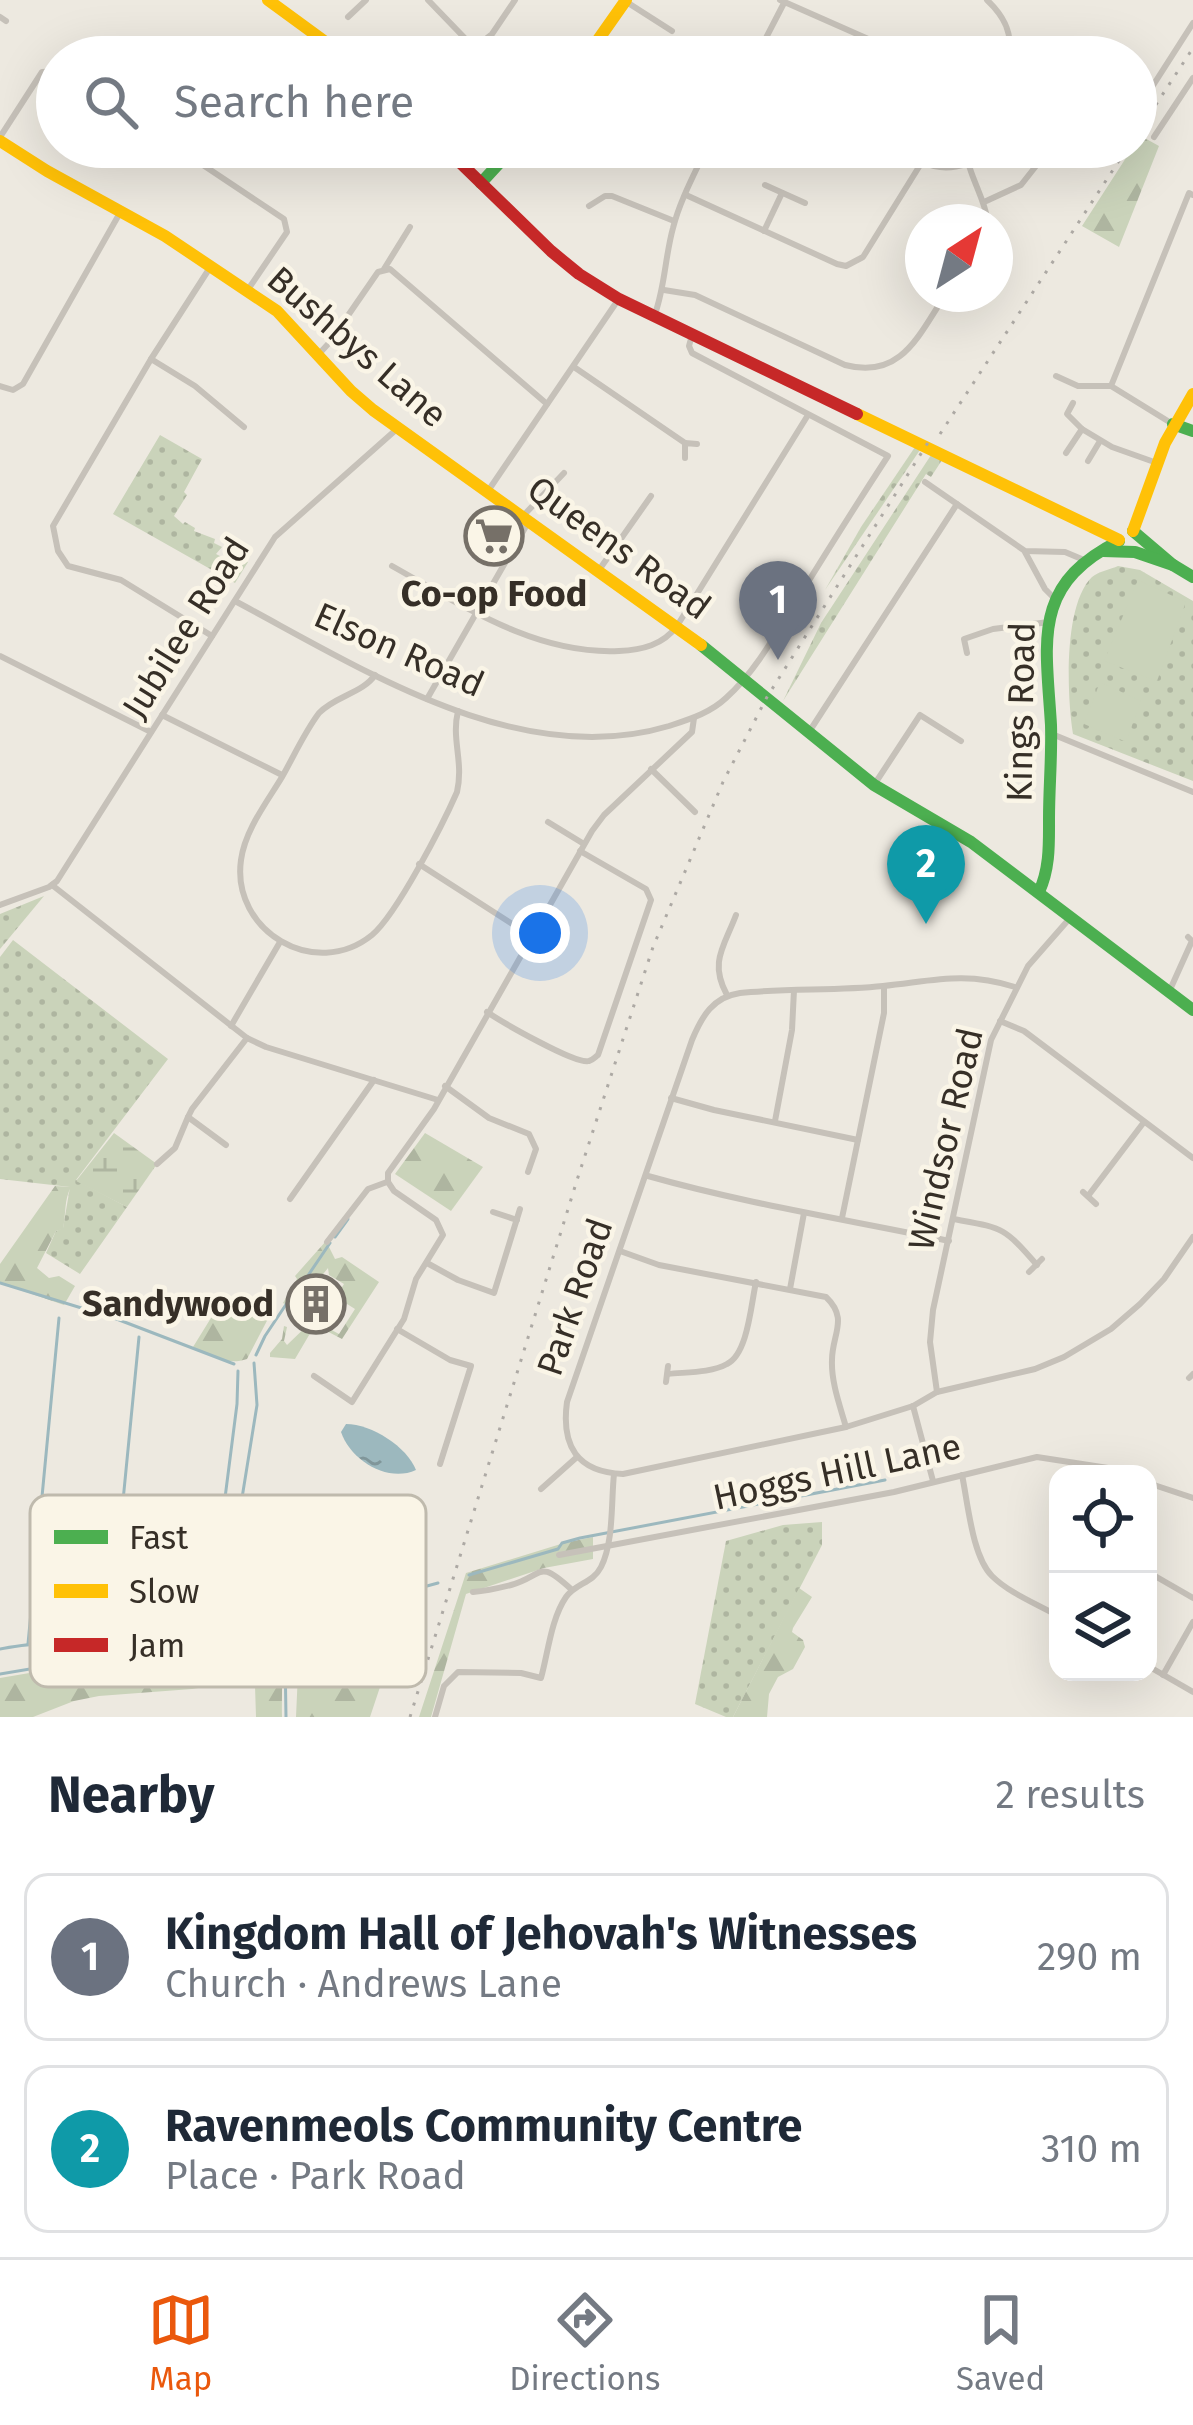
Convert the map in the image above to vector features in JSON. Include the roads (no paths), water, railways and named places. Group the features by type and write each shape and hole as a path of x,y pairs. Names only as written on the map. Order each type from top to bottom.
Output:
{"street":[{"path":"268,0 321,36"},
{"path":"348,17 366,0"},
{"path":"428,0 462,36"},
{"path":"489,36 514,0"},
{"path":"601,36 626,0 672,31"},
{"path":"987,0 1000,13 1010,36"},
{"path":"766,36 782,2 861,36"},
{"path":"1157,79 1193,23"},
{"path":"1157,132 1193,78"},
{"path":"0,139 36,81"},
{"name":"Bushbys Lane","path":"0,139 36,164"},
{"name":"Bushbys Lane","path":"41,168 122,211 277,311 351,391 488,490"},
{"path":"208,168 284,219 287,232 247,291"},
{"path":"466,168 551,251 619,298 1193,578"},
{"path":"482,183 495,168"},
{"path":"654,316 664,290 674,222 697,168"},
{"path":"686,195 837,264 854,263 890,217 919,168"},
{"path":"969,168 984,202 1021,185 1034,168"},
{"path":"765,185 805,203"},
{"path":"1111,386 1191,194 1180,189"},
{"path":"764,231 782,193"},
{"path":"590,206 612,196 674,222"},
{"path":"0,386 13,390 23,385 122,211"},
{"path":"317,355 410,227"},
{"path":"211,266 53,526 58,551 68,566 121,580 212,636"},
{"path":"383,269 395,272 547,404"},
{"path":"664,290 695,295 863,370 885,366 905,354 934,312"},
{"path":"488,490 619,298"},
{"path":"392,566 542,641 598,651 629,650 667,638 808,416 692,352 692,335"},
{"path":"151,358 195,386 244,427"},
{"path":"573,366 685,443 697,443"},
{"path":"1056,376 1078,386 1111,386 1193,431"},
{"path":"1128,543 1173,424 1193,394"},
{"path":"1073,403 1067,414 1082,429 1157,463"},
{"name":"Elson Road","path":"235,601 427,699 517,728 617,737 694,718 724,701 745,679 888,456 808,416"},
{"name":"Jubilee Road","path":"52,885 283,527 398,428"},
{"path":"1066,452 1082,429"},
{"path":"1088,461 1100,440"},
{"path":"685,443 686,458"},
{"path":"427,699 526,518 564,473"},
{"path":"925,482 1025,551 1055,599"},
{"name":"Queens Road","path":"488,490 677,626 874,784 971,842 1193,1010"},
{"path":"598,570 651,496"},
{"path":"808,731 957,504"},
{"name":"Kings Road","path":"1039,892 1047,874 1049,622 1055,599 1084,560 1128,543"},
{"path":"1025,551 1064,553 1084,560"},
{"path":"967,653 964,639 993,629 1049,622"},
{"path":"0,656 151,733"},
{"path":"375,675 369,684 319,713 247,837 240,871 243,892 250,912 280,942 319,953 346,949 385,922 457,792 461,762 454,732 458,710"},
{"path":"162,715 282,776"},
{"path":"874,784 920,715 961,741"},
{"path":"314,1376 352,1402 398,1329 413,1286 442,1240 440,1224 394,1191 388,1173 421,1129 604,815 692,732 694,718"},
{"path":"1051,734 1193,792"},
{"path":"651,769 695,812"},
{"path":"487,1012 590,1061 598,1055 651,900 642,887 548,822"},
{"path":"418,864 531,936"},
{"path":"0,905 52,885 247,1038 438,1100"},
{"path":"736,915 717,966 728,995 884,986 939,977 970,977 1015,987"},
{"name":"Windsor Road","path":"938,1392 930,1342 933,1310 987,1056 1015,987 1070,918"},
{"path":"1169,992 1192,941 1188,937"},
{"path":"231,1026 280,942"},
{"path":"842,1218 884,1012 884,986"},
{"path":"775,1121 793,1030 794,990"},
{"name":"Park Road","path":"577,1457 567,1436 567,1402 697,1028 709,1008 728,995"},
{"path":"1000,1022 1024,1031 1193,1158"},
{"path":"157,1164 175,1148 192,1109 247,1038"},
{"path":"290,1199 374,1080"},
{"path":"445,1086 489,1118 529,1134 536,1148 528,1172"},
{"path":"671,1098 858,1140"},
{"path":"188,1117 226,1145"},
{"path":"1096,1204 1086,1194 1144,1122"},
{"path":"646,1176 950,1241"},
{"path":"327,1242 368,1189 388,1182"},
{"path":"427,1263 494,1293 520,1209"},
{"path":"493,1212 517,1220"},
{"path":"790,1288 804,1213"},
{"path":"953,1219 999,1227 1036,1265"},
{"path":"541,1489 577,1457 600,1471 623,1474 845,1427 914,1406 938,1392 1064,1358 1126,1317 1152,1293 1193,1237"},
{"path":"620,1251 659,1265 826,1297 837,1308 832,1360 845,1427"},
{"path":"668,1374 722,1367 733,1361 742,1348 756,1282"},
{"path":"398,1329 450,1360 471,1366 440,1464"},
{"path":"914,1406 933,1481"},
{"name":"Hoggs Hill Lane","path":"559,1555 894,1492 1037,1456 1080,1465"},
{"path":"435,1717 444,1686 458,1672 541,1678 560,1608 572,1590 597,1574 607,1545 614,1474"},
{"path":"962,1475 979,1554 989,1574 1049,1611"},
{"path":"1157,1486 1193,1498"},
{"path":"472,1592 517,1583 538,1572 559,1578 572,1590"},
{"path":"1157,1578 1193,1598"},
{"path":"1163,1675 1193,1622"},
{"path":"1157,1671 1193,1692"}],"water":[{"path":"346,1424 387,1438 416,1470 394,1474 372,1467 346,1442 341,1432"}],"waterway":[{"path":"335,1237 348,1219"},
{"path":"307,1277 330,1243"},
{"path":"256,1355 301,1282"},
{"path":"0,1283 114,1318 234,1364"},
{"path":"42,1495 59,1318"},
{"path":"124,1495 139,1337"},
{"path":"242,1495 257,1405 254,1363"},
{"path":"225,1495 238,1371"},
{"path":"469,1575 580,1538 885,1480"},
{"path":"426,1586 438,1583"},
{"path":"28,1644 30,1623"},
{"path":"0,1649 30,1645"},
{"path":"0,1674 30,1669"},
{"path":"286,1687 286,1717"}],"railway":[{"path":"1157,103 1193,48"},
{"path":"940,434 1114,168"},
{"path":"426,1666 653,947 723,782 767,697 929,441"},
{"path":"410,1717 419,1687"}],"place":[{"name":"Co-op Food","path":"494,536"},
{"name":"Kingdom Hall of Jehovah's Witnesses","path":"778,660"},
{"name":"Ravenmeols Community Centre","path":"926,924"},
{"name":"Sandywood","path":"316,1304"}]}
